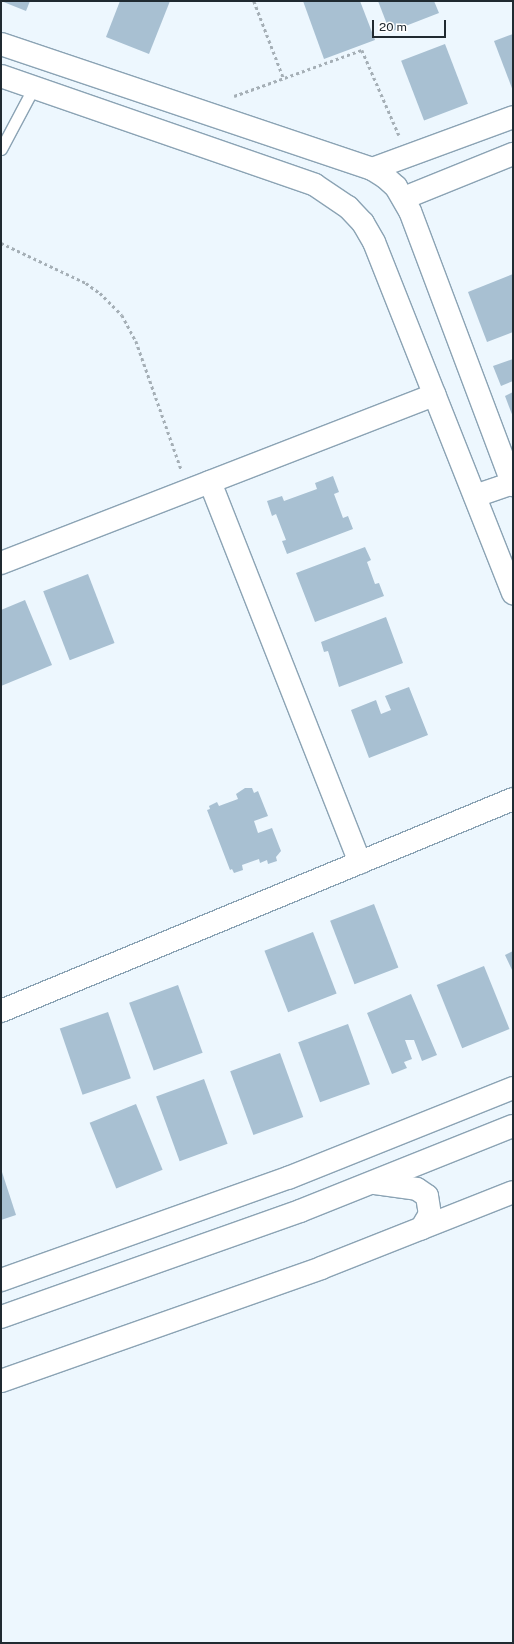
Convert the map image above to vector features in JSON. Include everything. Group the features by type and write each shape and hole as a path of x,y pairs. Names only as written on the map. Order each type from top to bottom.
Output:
{"street":[{"path":"1,44 372,169 385,177 404,198 512,484 475,496"},
{"path":"1,76 297,178 332,195 363,223 374,242 513,593"},
{"path":"372,169 409,157 513,117"},
{"path":"404,198 513,154"},
{"path":"1,563 435,395"},
{"path":"210,482 360,863"},
{"path":"1,1011 513,799"},
{"path":"1,1280 288,1178 513,1088"},
{"path":"1,1317 372,1183 513,1126"},
{"path":"372,1183 422,1192 430,1201 431,1208 421,1229"},
{"path":"1,1381 299,1276 513,1192"}],"lane":[{"path":"1,150 34,87"}],"path":[{"path":"254,1 284,79"},
{"path":"228,98 362,50 409,157"},
{"path":"1,243 86,283 105,296 122,315 136,341 188,490"}],"building":[{"path":"1,1 30,1 26,11"},
{"path":"120,1 170,1 149,54 106,37"},
{"path":"303,1 360,1 375,40 324,59"},
{"path":"378,1 434,1 439,13 390,32"},
{"path":"513,34 513,91 494,41"},
{"path":"445,44 468,104 424,121 401,61"},
{"path":"513,274 513,332 487,342 468,292"},
{"path":"513,359 513,381 501,386 493,366"},
{"path":"513,392 513,417 505,396"},
{"path":"333,476 339,492 334,494 343,518 348,516 353,529 287,554 282,541 286,540 276,514 272,516 267,501 282,496 284,501 317,489 315,483"},
{"path":"365,547 371,560 367,562 375,584 379,583 384,596 315,622 296,573"},
{"path":"88,574 115,643 70,660 43,591"},
{"path":"25,600 52,665 1,686 1,610"},
{"path":"386,617 403,663 339,687 328,651 324,652 321,642"},
{"path":"409,687 428,735 369,758 351,710 376,700 381,714 391,710 385,696"},
{"path":"245,788 252,788 254,793 258,791 268,816 254,821 258,833 272,828 281,851 276,857 277,861 268,864 267,860 260,863 259,859 242,865 243,870 234,873 232,869 230,870 207,810 210,809 209,806 217,802 219,806 238,799 236,794"},
{"path":"374,904 398,967 354,984 330,921"},
{"path":"313,932 337,994 288,1012 264,951"},
{"path":"513,951 513,972 505,955"},
{"path":"484,966 509,1029 462,1048 437,985"},
{"path":"178,985 203,1053 154,1070 129,1003"},
{"path":"411,994 437,1055 422,1061 414,1040 405,1040 412,1059 404,1062 407,1068 392,1074 367,1013"},
{"path":"108,1012 131,1078 83,1095 60,1029"},
{"path":"348,1024 370,1084 320,1102 298,1042"},
{"path":"280,1053 303,1117 253,1135 230,1071"},
{"path":"204,1079 228,1144 180,1161 156,1096"},
{"path":"136,1104 163,1170 116,1189 90,1123"},
{"path":"1,1169 16,1215 1,1220"}]}
